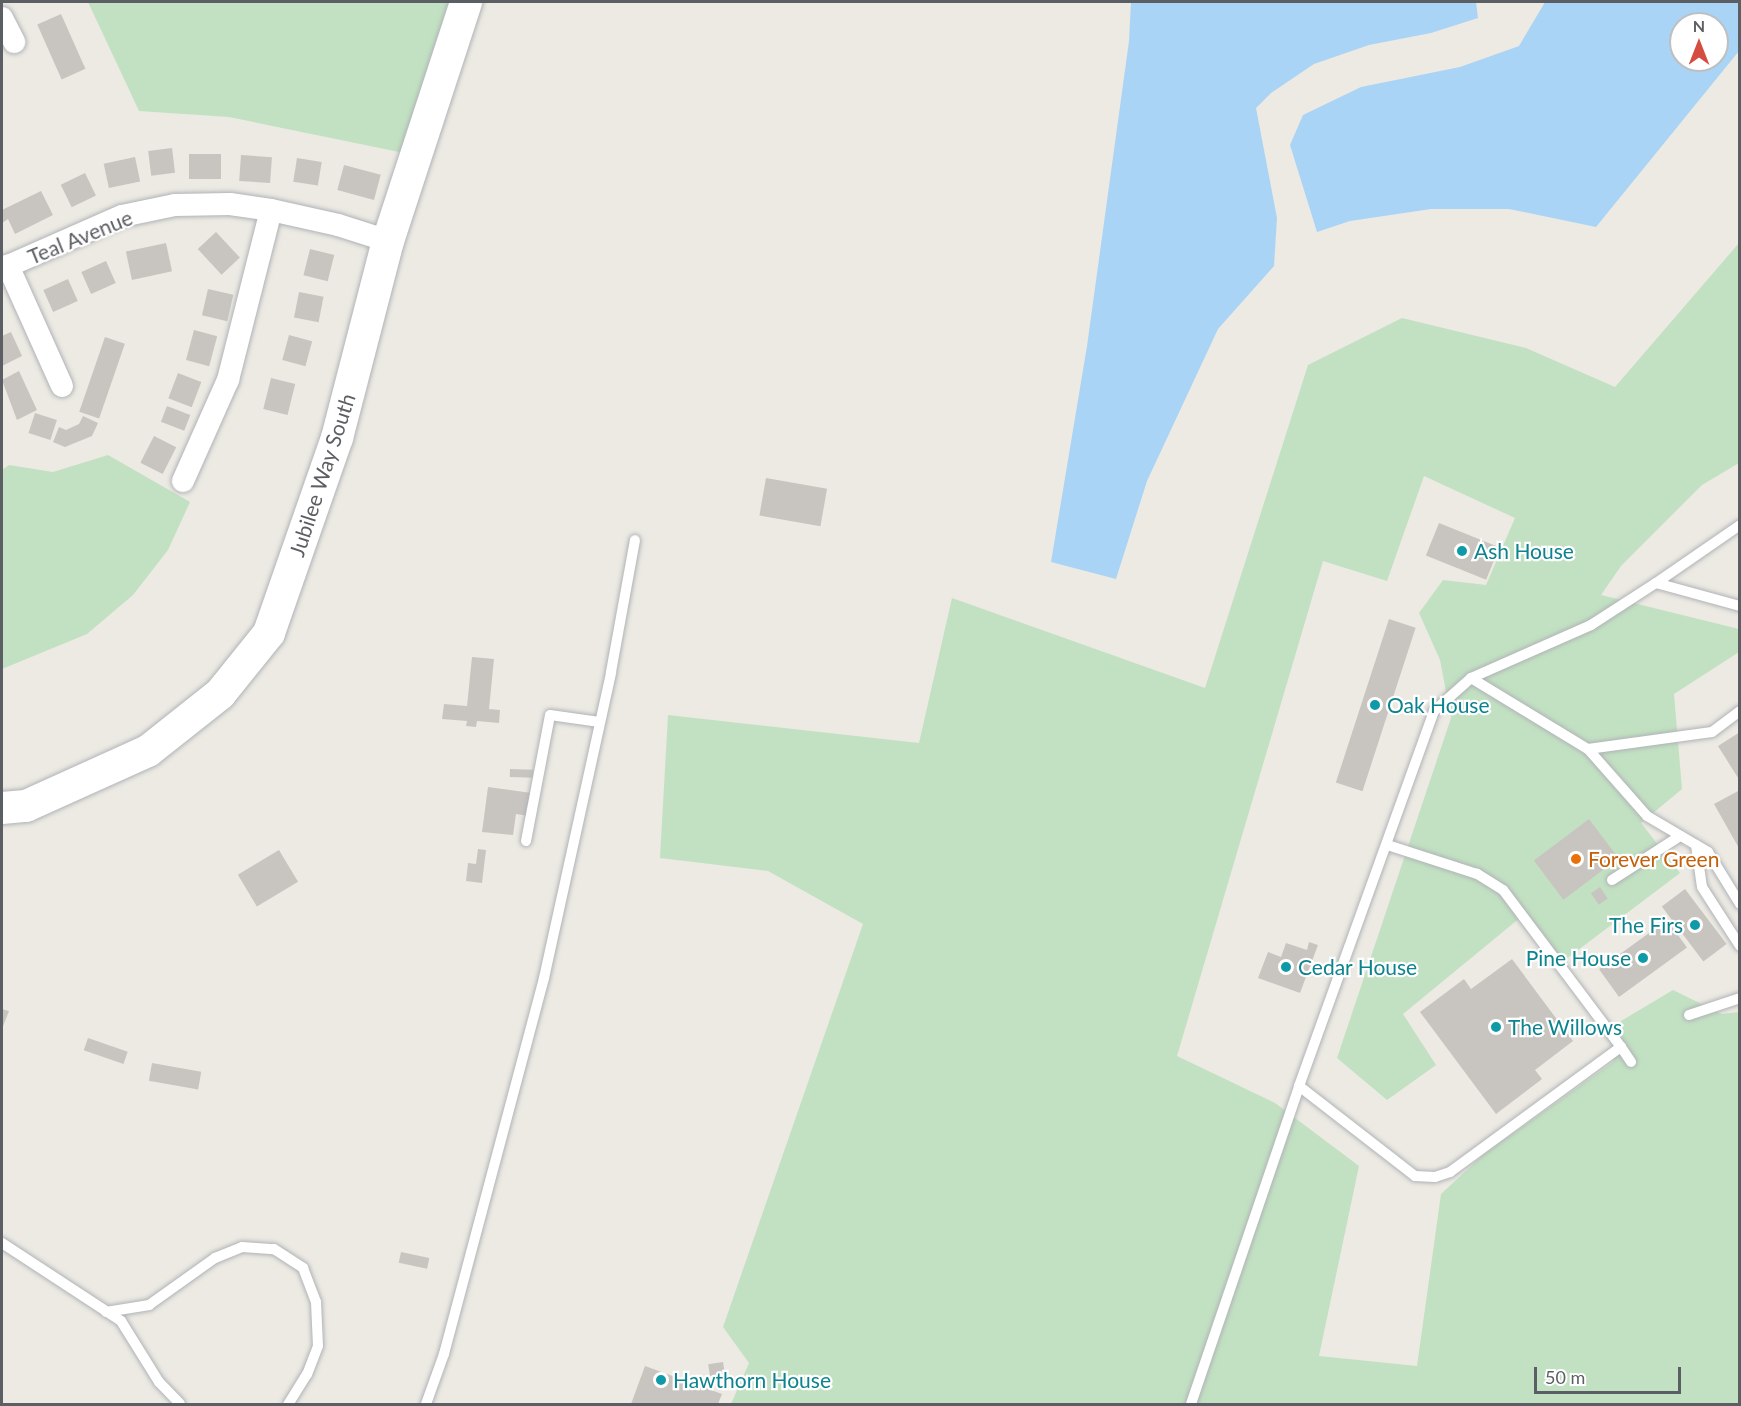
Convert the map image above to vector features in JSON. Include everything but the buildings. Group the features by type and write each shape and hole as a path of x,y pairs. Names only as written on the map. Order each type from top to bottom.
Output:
{"street":[{"name":"Jubilee Way South","path":"2,808 26,806 148,751 220,694 268,633 338,438 387,241 466,2"},
{"path":"2,18 14,42"},
{"name":"Teal Avenue","path":"62,386 8,266 133,214 175,205 230,204 271,210 338,225 387,241"},
{"path":"183,481 228,380 271,210"}],"lane":[{"path":"1191,1404 1299,1086 1388,845 1434,711 1471,678 1591,625 1740,525"},
{"path":"426,1404 447,1342 544,978 600,722 634,540"},
{"path":"1656,583 1740,606"},
{"path":"1471,678 1588,749 1647,816 1708,852 1740,904"},
{"path":"1588,749 1712,732 1740,711"},
{"path":"526,841 550,715 600,722"},
{"path":"1612,880 1680,836"},
{"path":"1388,845 1477,874 1503,890 1631,1062"},
{"path":"1696,845 1702,887 1740,946"},
{"path":"1689,1015 1740,998"},
{"path":"1299,1086 1415,1176 1435,1177 1450,1172 1621,1047"},
{"path":"2,1243 121,1321 159,1382 180,1404"},
{"path":"106,1312 149,1305 215,1258 242,1247 274,1249 303,1268 316,1302 318,1346 307,1374 288,1404"}],"green space":[{"path":"88,2 454,2 404,153 229,117 139,111"},
{"path":"1739,243 1739,463 1702,485 1621,566 1601,595 1739,629 1739,652 1674,694 1682,789 1641,823 1680,873 1557,966 1521,917 1403,1014 1436,1065 1387,1100 1337,1058 1451,718 1440,660 1419,613 1443,580 1486,585 1515,518 1424,476 1387,581 1323,561 1177,1056 1275,1103 1359,1166 1319,1356 1417,1366 1441,1194 1483,1155 1613,1062 1621,1021 1673,990 1722,1014 1739,1012 1739,1404 731,1404 749,1363 723,1327 863,924 768,871 660,858 668,715 919,743 952,598 1205,688 1308,365 1402,318 1526,348 1615,387"},
{"path":"108,455 190,502 168,550 133,595 87,634 2,669 2,470 9,465 53,472"}],"water":[{"path":"1131,2 1476,2 1478,18 1431,33 1369,45 1314,64 1271,93 1256,108 1277,218 1274,266 1218,329 1147,481 1116,579 1051,562 1087,346 1129,41"},
{"path":"1545,2 1739,2 1739,51 1729,63 1729,12 1669,12 1669,72 1722,72 1596,227 1509,209 1431,209 1350,221 1317,232 1290,145 1303,115 1361,87 1460,67 1519,46"}],"place":[{"name":"Ash House","path":"1462,551"},
{"name":"Oak House","path":"1375,705"},
{"name":"Forever Green","path":"1576,859"},
{"name":"The Firs","path":"1695,925"},
{"name":"Pine House","path":"1643,958"},
{"name":"Cedar House","path":"1286,967"},
{"name":"The Willows","path":"1496,1027"},
{"name":"Hawthorn House","path":"661,1380"}]}
